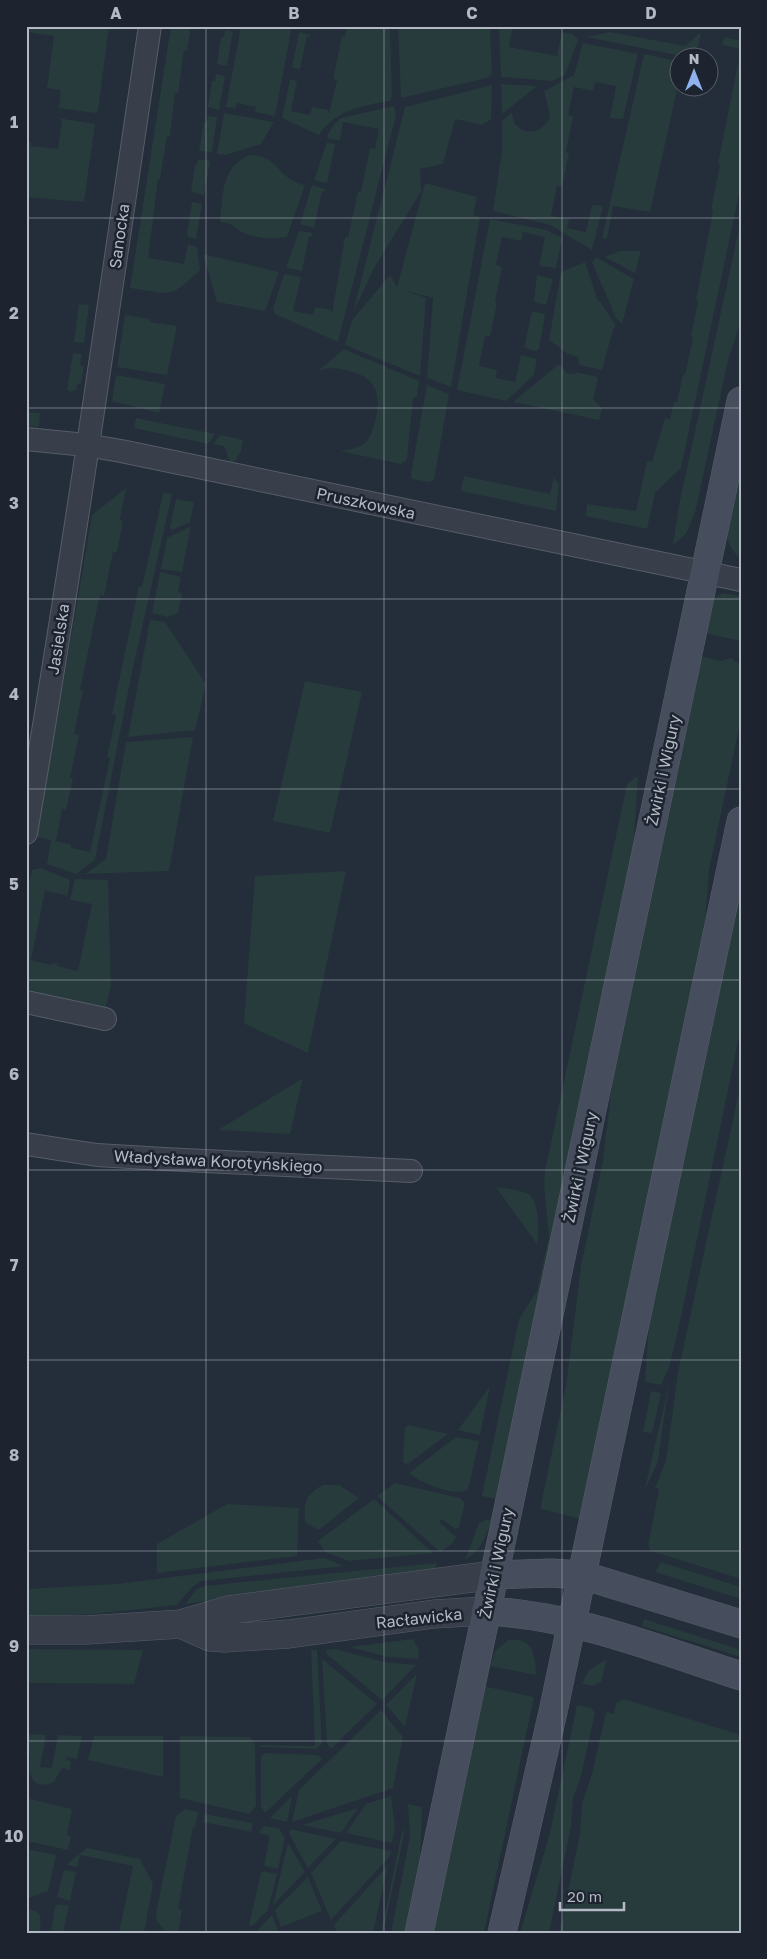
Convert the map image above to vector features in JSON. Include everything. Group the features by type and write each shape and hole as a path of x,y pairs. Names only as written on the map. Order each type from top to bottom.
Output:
{"main road":[{"name":"Żwirki i Wigury","path":"419,1933 741,401"},
{"path":"502,1933 572,1622 741,821"},
{"name":"Racławicka","path":"494,1575 551,1573 582,1575 741,1624"},
{"name":"Racławicka","path":"486,1612 515,1612 572,1622 741,1676"}],"street":[{"name":"Sanocka","path":"86,445 150,26"},
{"name":"Pruszkowska","path":"26,439 86,445 741,580"},
{"name":"Jasielska","path":"26,833 75,535 86,445"},
{"path":"26,1002 105,1019"},
{"name":"Władysława Korotyńskiego","path":"26,1144 116,1156 411,1171"},
{"name":"Racławicka","path":"26,1630 86,1630 181,1624 229,1610 494,1575"},
{"name":"Racławicka","path":"181,1624 210,1636 224,1638 289,1634 439,1614 486,1612"}],"shaded area":[{"path":"26,26 109,26 98,111 95,113 59,108 61,90 47,88 54,36 26,32"},
{"path":"171,26 191,26 187,51 184,50 178,93 175,93 170,136 167,136 160,179 158,179 148,258 184,264 188,244 197,247 200,270 182,286 162,293 130,288"},
{"path":"241,26 292,26 275,116 255,112 256,107 237,103 235,108 226,107"},
{"path":"347,26 390,26 392,96 390,101 350,110 333,120 319,135 282,118 290,79 297,81 291,111 310,115 312,107 328,110 329,113 337,80 333,79 342,36 345,37"},
{"path":"398,26 490,26 492,74 487,78 401,98"},
{"path":"499,26 513,26 509,47 557,56 562,32 574,35 578,40 565,75 552,81 501,77"},
{"path":"225,30 233,31 227,66 217,64 221,37 224,37"},
{"path":"299,32 310,35 310,37 307,36 300,69 292,68"},
{"path":"610,32 685,46 701,32 696,48 670,48 670,54 587,37"},
{"path":"724,37 741,41 741,49 722,45"},
{"path":"583,43 638,54 623,119 610,118 616,86 595,82 593,91 574,87 568,115 573,116 566,152 569,153 562,187 557,186 551,216 569,219 567,228 586,232 592,205 603,206 592,250 550,225 493,211 502,151 502,121 512,112 514,123 519,128 529,132 544,126 550,116 544,91 574,75"},
{"path":"741,49 741,185 681,468 655,493 647,529 586,516 587,504 636,511 647,461 652,462 665,418 670,419 674,402 677,402 693,337 691,336 698,301 696,300 713,211 711,210 720,165 718,164"},
{"path":"644,54 670,60 670,98 675,98 650,212 613,206 607,239 602,238"},
{"path":"216,74 225,76 219,110 208,107 212,81 215,81"},
{"path":"501,84 537,86 502,114"},
{"path":"492,85 491,119 482,125 455,119 443,164 420,169 421,192 375,266 353,313 405,107"},
{"path":"394,106 396,115 338,342 275,314 273,309 284,274 301,277 293,311 313,315 315,307 331,310 332,313 345,237 348,237 358,192 361,192 370,148 375,149 379,129 343,122 340,140 329,139 327,136 334,124 341,118"},
{"path":"224,113 274,122 261,144 225,155 217,154"},
{"path":"208,116 217,117 212,152 199,151 204,122 206,123"},
{"path":"58,118 95,124 84,202 26,197 26,142 31,142 31,146 58,149 62,120"},
{"path":"327,142 335,144 327,183 314,180"},
{"path":"250,155 267,159 295,182 305,185 287,237 270,238 255,236 220,222 225,182 234,166"},
{"path":"198,159 210,161 204,196 191,191 195,165 197,165"},
{"path":"425,183 477,197 473,215 480,217 451,387 427,378 433,298 406,291 426,298 420,376 345,345 352,320 390,275 397,287"},
{"path":"312,185 325,189 325,192 322,191 314,228 300,224"},
{"path":"192,202 202,204 196,239 189,237 187,234"},
{"path":"490,219 546,230 562,238 556,268 539,266 545,237 523,232 521,241 502,237 496,265 502,267 495,302 497,303 490,337 485,336 479,366 497,370 496,378 515,382 521,355 537,359 534,375 506,401 457,390"},
{"path":"741,220 741,321 728,360 695,513 686,534 673,545 679,505"},
{"path":"299,231 313,233 312,236 309,236 302,271 286,268"},
{"path":"620,251 641,251 635,273 605,257"},
{"path":"203,254 279,272 265,311 217,302"},
{"path":"596,257 634,279 622,324 616,318 592,262"},
{"path":"585,262 598,301 600,301 616,326 613,330 602,370 579,365 578,357 568,354 549,340 561,272"},
{"path":"537,275 553,279 546,305 534,302"},
{"path":"79,304 89,305 84,343 74,342"},
{"path":"532,311 544,314 545,316 539,349 536,351 524,348"},
{"path":"125,315 150,319 150,322 177,326 167,375 117,367"},
{"path":"344,349 419,381 417,396 413,398 407,459 401,464 339,451 358,447 368,440 374,426 378,401 374,387 365,377 337,369 318,371"},
{"path":"73,353 82,354 80,365 84,366 81,384 78,384 76,390 71,392 67,390"},
{"path":"559,364 567,373 575,374 576,372 598,377 593,399 602,408 599,420 513,402"},
{"path":"116,375 165,384 159,413 112,401"},
{"path":"427,385 449,394 434,480 429,482 412,479 411,474"},
{"path":"26,412 40,413 39,427 26,426"},
{"path":"136,418 215,434 208,444 134,428"},
{"path":"220,435 243,440 241,451 235,461 230,462 224,446 213,444"},
{"path":"741,460 741,559 730,545 726,527"},
{"path":"464,476 550,494 554,477 559,485 556,511 461,491"},
{"path":"126,488 120,519 123,521 117,552 113,552 104,596 100,595 80,690 83,691 74,734 79,735 70,778 73,778 66,810 62,809 56,841 71,845 71,848 90,852 110,758 107,757 116,715 112,714 139,586 142,587 163,493 172,494 131,677 95,860 76,874 47,864 51,840 37,837 92,515"},
{"path":"176,499 194,502 190,522 172,530 170,528"},
{"path":"191,526 182,572 161,569 167,538"},
{"path":"160,572 181,577 178,592 182,593 178,613 168,617 152,613"},
{"path":"723,593 741,596 741,641 704,633 712,599"},
{"path":"150,620 165,622 206,684 195,730 128,737"},
{"path":"699,656 721,661 731,658 741,665 741,719 709,870 704,936 580,1519 541,1509 541,1504 566,1386 581,1266 603,1160 615,1060"},
{"path":"305,681 362,692 330,833 273,821"},
{"path":"193,737 169,871 85,874 106,859 126,742"},
{"path":"638,777 633,854 497,1499 482,1496 519,1319 537,1291 549,1236 544,1185 545,1171 627,784"},
{"path":"41,868 70,880 67,899 66,895 45,891 31,960 52,965 53,963 57,964 57,966 78,971 92,904 70,900 75,879 108,880 111,987 105,1010 26,993 26,896 32,870"},
{"path":"346,871 308,1053 245,1024 244,1021 255,876"},
{"path":"741,880 741,1027 681,1317 669,1368 661,1385 645,1382 649,1321"},
{"path":"303,1078 290,1134 218,1130"},
{"path":"741,1083 741,1579 651,1551 648,1546 659,1489 655,1488 666,1461 678,1372"},
{"path":"496,1187 520,1191 532,1197 538,1217 537,1244"},
{"path":"669,1382 658,1461 645,1490 663,1409"},
{"path":"490,1386 480,1435 458,1430"},
{"path":"651,1391 661,1393 652,1433 643,1432"},
{"path":"408,1425 448,1434 408,1464 403,1463 405,1427"},
{"path":"456,1437 479,1441 468,1490 454,1492 437,1488 409,1473"},
{"path":"395,1483 460,1498 465,1503 459,1528 455,1529 442,1519 439,1522 456,1537 453,1543 440,1552 377,1496"},
{"path":"323,1485 339,1485 359,1498 319,1530 306,1523 305,1505 309,1496"},
{"path":"374,1499 433,1553 349,1561 325,1552 318,1541"},
{"path":"227,1504 299,1508 297,1556 157,1573 157,1544"},
{"path":"491,1520 485,1538 479,1548 465,1560 479,1523"},
{"path":"324,1558 344,1566 201,1581 193,1586 177,1605 95,1614 26,1617 26,1589 117,1584"},
{"path":"661,1562 741,1587 741,1599 655,1572"},
{"path":"436,1563 437,1572 185,1604 197,1589 204,1586"},
{"path":"644,1619 741,1650 741,1657 642,1626"},
{"path":"413,1639 419,1650 418,1659 387,1657 350,1647"},
{"path":"508,1640 522,1641 531,1648 535,1661 536,1675 490,1666 495,1651"},
{"path":"26,1649 143,1650 134,1684 26,1683"},
{"path":"335,1649 384,1662 416,1665 382,1700 328,1655 325,1650"},
{"path":"311,1650 317,1650 322,1744 316,1749 260,1747 261,1745 315,1746"},
{"path":"322,1659 377,1704 331,1749 327,1743"},
{"path":"607,1659 601,1682 593,1686 582,1684 588,1671"},
{"path":"417,1674 405,1727 386,1705"},
{"path":"483,1686 534,1697 484,1933 431,1933"},
{"path":"624,1699 738,1734 741,1738 741,1933 559,1933 580,1834 582,1803 592,1774 606,1712 614,1714 616,1703"},
{"path":"577,1705 591,1708 595,1713 581,1776 573,1798 571,1826 549,1933 520,1933 549,1837"},
{"path":"381,1710 403,1737 393,1788 292,1822 299,1790"},
{"path":"26,1734 46,1735 40,1767 52,1768 58,1735 82,1736 77,1759 66,1757 66,1760 71,1761 70,1770 62,1768 54,1782 41,1785 36,1783 30,1774 30,1756 26,1754"},
{"path":"94,1736 163,1736 163,1777 88,1760"},
{"path":"180,1736 250,1737 255,1744 256,1806 249,1814 180,1798"},
{"path":"265,1753 318,1755 322,1759 265,1813 261,1807 261,1756"},
{"path":"292,1796 287,1822 270,1818"},
{"path":"391,1796 395,1826 392,1843 346,1833 366,1804"},
{"path":"26,1798 72,1809 67,1835 71,1836 68,1850 26,1841"},
{"path":"408,1804 422,1807 420,1865 406,1933 391,1933 410,1836"},
{"path":"358,1808 341,1833 302,1825"},
{"path":"185,1809 198,1812 195,1827 193,1827 178,1909 182,1910 178,1933 166,1933 157,1921 156,1913 176,1816"},
{"path":"205,1814 252,1823 252,1832 203,1822"},
{"path":"264,1826 279,1828 285,1838 278,1869 264,1866 270,1836 259,1833"},
{"path":"403,1827 404,1835 383,1933 381,1933"},
{"path":"290,1829 336,1839 308,1868 289,1834"},
{"path":"341,1841 391,1851 390,1856 331,1920 311,1873"},
{"path":"288,1843 305,1872 273,1905"},
{"path":"87,1848 140,1859 153,1884 144,1933 119,1933 133,1866 80,1855 77,1867 66,1865"},
{"path":"26,1849 56,1855 48,1891 26,1899"},
{"path":"388,1865 373,1933 337,1933 334,1925"},
{"path":"64,1870 76,1872 70,1901 57,1897"},
{"path":"261,1872 277,1874 268,1910 252,1926 249,1925"},
{"path":"308,1877 322,1911 281,1927 275,1910"},
{"path":"58,1904 69,1906 63,1933 51,1933 55,1906"},
{"path":"26,1910 36,1911 40,1916 39,1933 26,1933"},
{"path":"272,1915 279,1933 255,1933"}]}
